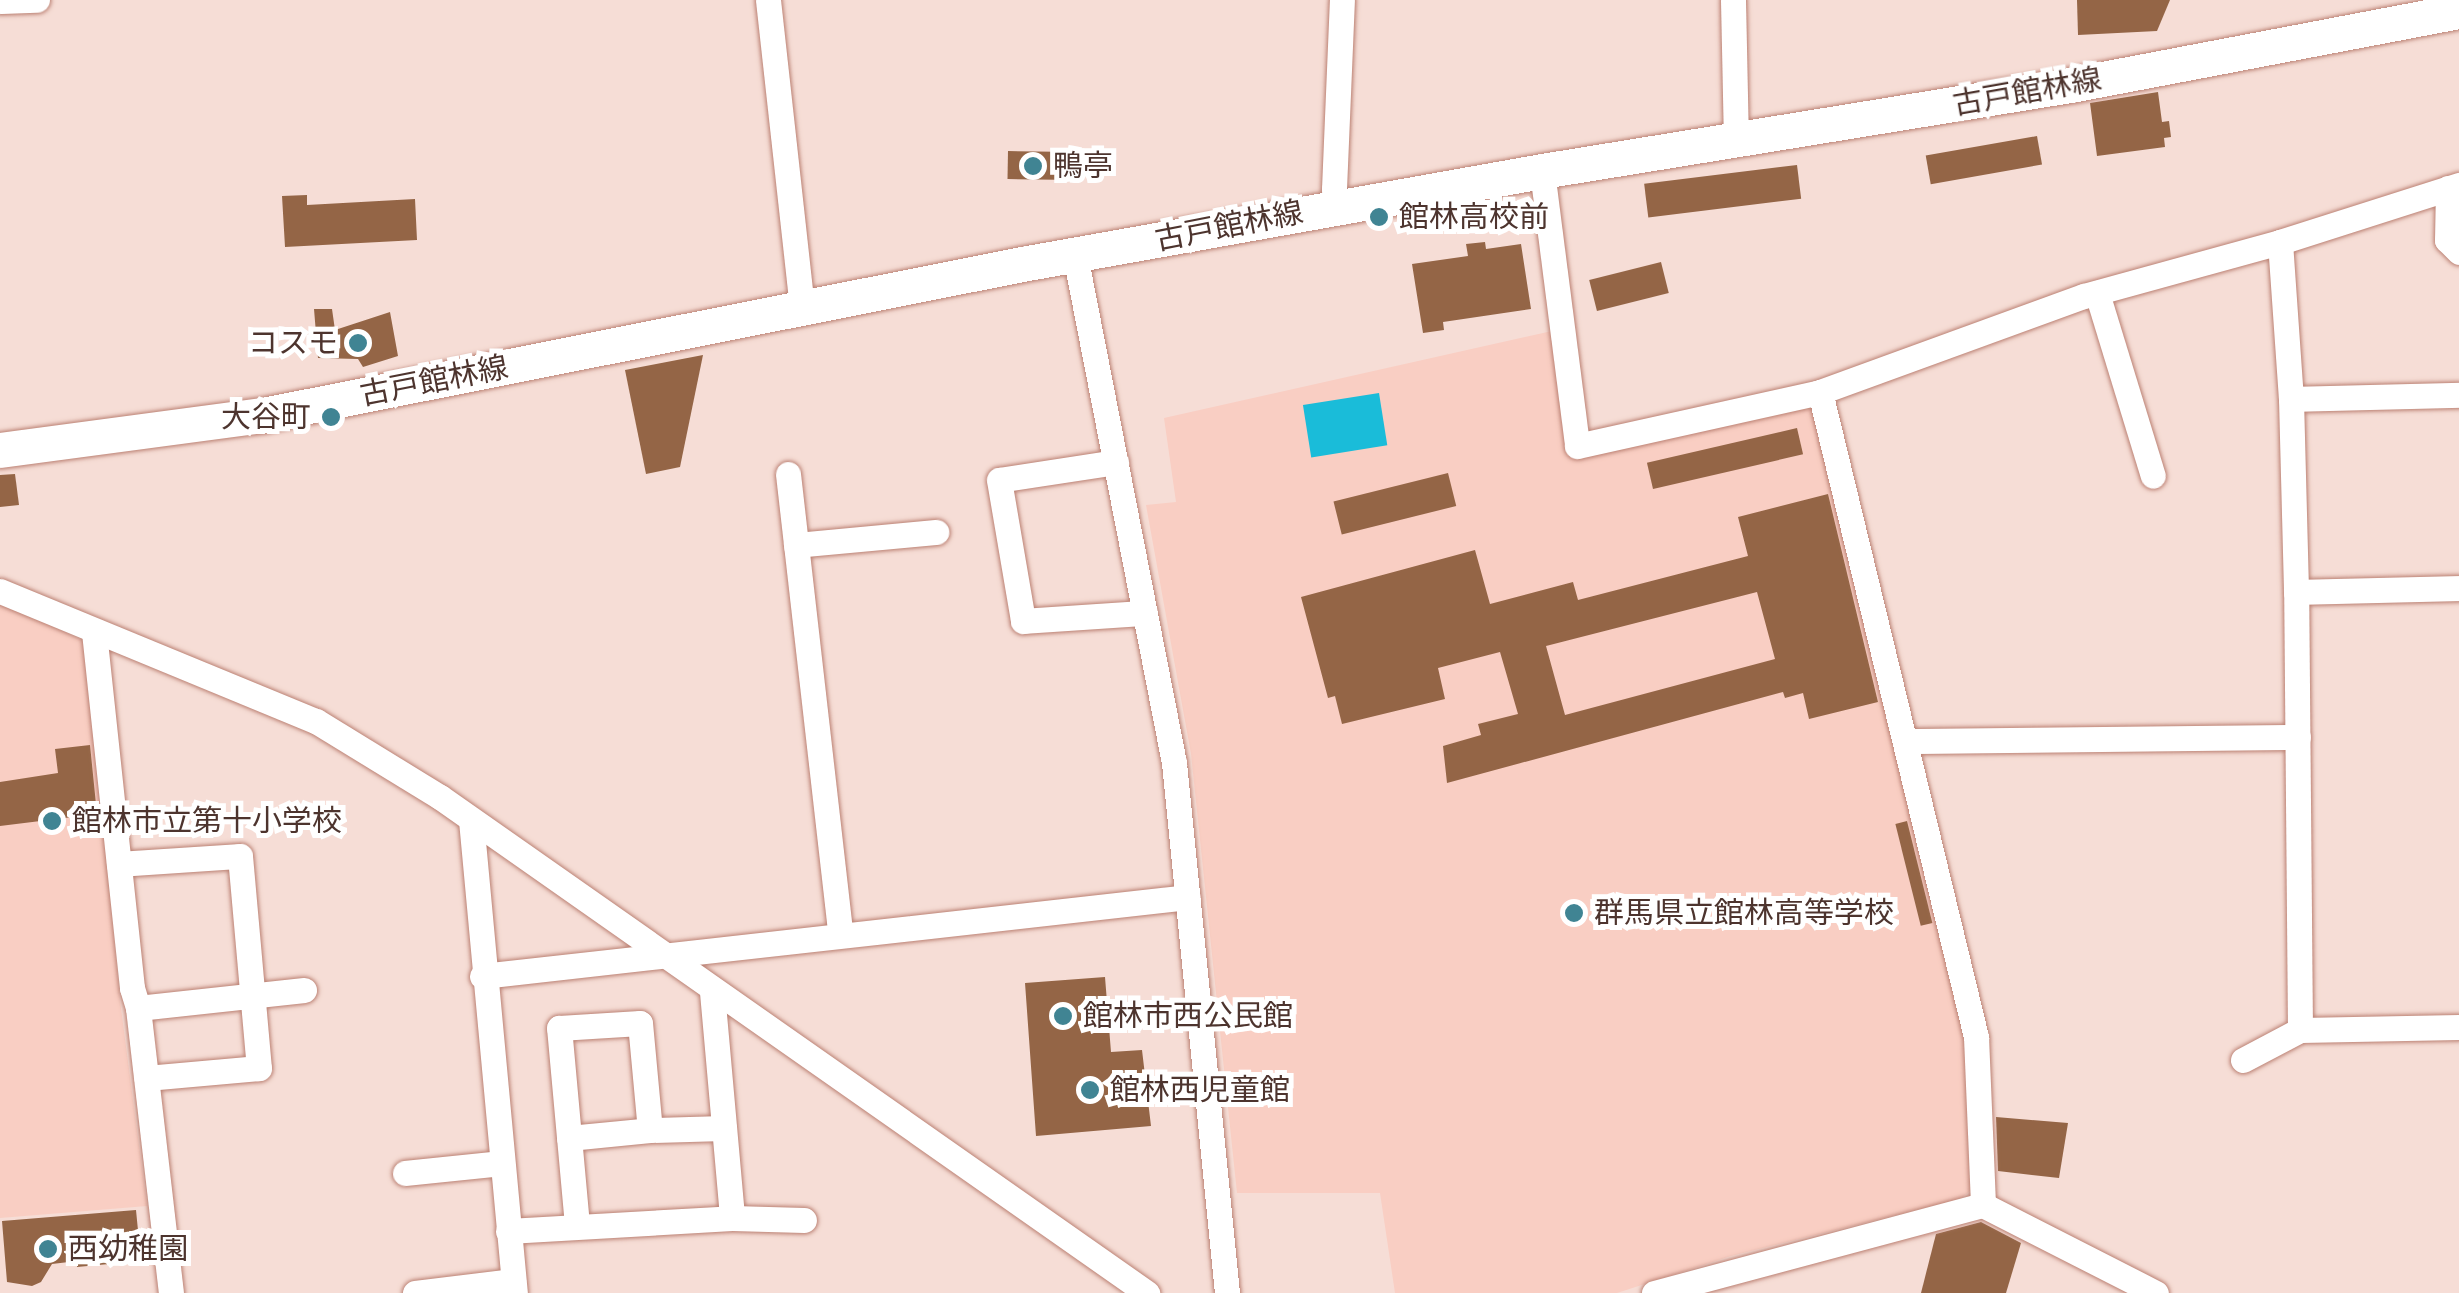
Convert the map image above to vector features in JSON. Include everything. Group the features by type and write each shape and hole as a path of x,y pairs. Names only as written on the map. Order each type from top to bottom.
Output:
{"main road":[{"name":"古戸館林線","path":"0,450 263,415 1337,206 1736,142 2411,10 2459,11"}],"street":[{"path":"0,1 37,0"},
{"path":"768,0 802,309"},
{"path":"1337,206 1342,0"},
{"path":"1732,0 1736,142"},
{"path":"1542,171 1577,446 1820,392 2096,293 2280,242 2453,186 2447,240 2459,252"},
{"path":"2280,242 2291,400 2296,592 2300,1030"},
{"path":"1075,255 1174,763 1227,1293"},
{"path":"2096,293 2153,476"},
{"path":"1820,392 1976,1037 1983,1205"},
{"path":"2291,400 2459,394"},
{"path":"1116,462 999,480 1023,621 1145,612"},
{"path":"788,474 840,933"},
{"path":"796,545 936,532"},
{"path":"2296,592 2459,588"},
{"path":"0,591 316,721 471,820 712,992 870,1095 1147,1293"},
{"path":"94,632 132,988 138,1008 171,1293"},
{"path":"1906,740 2298,737"},
{"path":"416,1293 514,1287 482,976 471,820"},
{"path":"118,864 240,856 259,1068 146,1078"},
{"path":"482,976 1188,897"},
{"path":"138,1008 304,990"},
{"path":"712,992 732,1218"},
{"path":"577,1225 560,1028 640,1024 650,1130"},
{"path":"2244,1060 2300,1030 2459,1027"},
{"path":"569,1138 724,1128"},
{"path":"405,1173 501,1163"},
{"path":"1654,1293 1739,1282 1983,1205 2156,1293"},
{"path":"508,1231 732,1218 804,1220"}],"shaded area":[{"name":"群馬県立館林高等学校","path":"1552,331 1571,457 1804,403 1815,408 1980,1073 1971,1190 1960,1199 1731,1256 1617,1293 1395,1293 1380,1193 1237,1193 1191,754 1146,505 1176,502 1164,418"},
{"name":"館林市立第十小学校","path":"0,602 86,642 120,1001 147,1206 0,1218"}],"water":[{"path":"1379,393 1387,445 1311,457 1303,405"}],"building":[{"path":"2077,0 2170,0 2157,31 2078,35"},
{"path":"2158,92 2162,122 2169,121 2171,137 2164,138 2165,147 2097,156 2090,103"},
{"path":"2037,136 2042,165 1931,184 1926,156"},
{"path":"1008,151 1056,152 1056,180 1008,179"},
{"path":"1797,165 1801,199 1648,218 1644,184"},
{"path":"307,195 307,205 415,199 417,240 285,247 282,196"},
{"path":"1485,242 1486,249 1521,244 1531,309 1443,322 1444,330 1423,333 1412,264 1468,256 1466,244"},
{"path":"1661,262 1669,293 1597,311 1589,280"},
{"path":"314,309 332,309 335,330 390,312 398,356 363,367 358,359 318,358"},
{"path":"703,355 680,467 646,474 625,370"},
{"path":"1797,428 1803,454 1653,489 1647,463"},
{"path":"1448,473 1456,506 1342,535 1334,502"},
{"path":"15,474 19,505 0,507 0,475"},
{"path":"1828,494 1878,702 1809,719 1803,693 1785,698 1783,692 1447,783 1443,746 1481,735 1478,724 1518,714 1500,652 1438,668 1445,699 1342,724 1335,696 1328,698 1301,597 1475,550 1490,604 1573,582 1578,600 1748,556 1738,517","holes":["1757,592 1775,659 1565,715 1546,646"]},
{"path":"90,745 97,814 0,826 0,782 58,773 55,749"},
{"path":"1907,821 1932,923 1921,926 1895,824"},
{"path":"1105,977 1111,1052 1142,1050 1151,1126 1036,1136 1025,983"},
{"path":"1996,1117 2068,1123 2059,1178 1998,1171"},
{"path":"136,1210 141,1261 77,1267 77,1261 52,1264 41,1282 32,1286 7,1282 2,1221"},
{"path":"1981,1222 2021,1243 2006,1293 1921,1293 1936,1234"}],"place":[{"name":"鴨亭","path":"1033,166"},
{"name":"館林高校前","path":"1379,217"},
{"name":"コスモ","path":"358,343"},
{"name":"大谷町","path":"331,417"},
{"name":"館林市立第十小学校","path":"52,821"},
{"name":"群馬県立館林高等学校","path":"1574,913"},
{"name":"館林市西公民館","path":"1063,1016"},
{"name":"館林西児童館","path":"1090,1090"},
{"name":"西幼稚園","path":"48,1249"}]}
